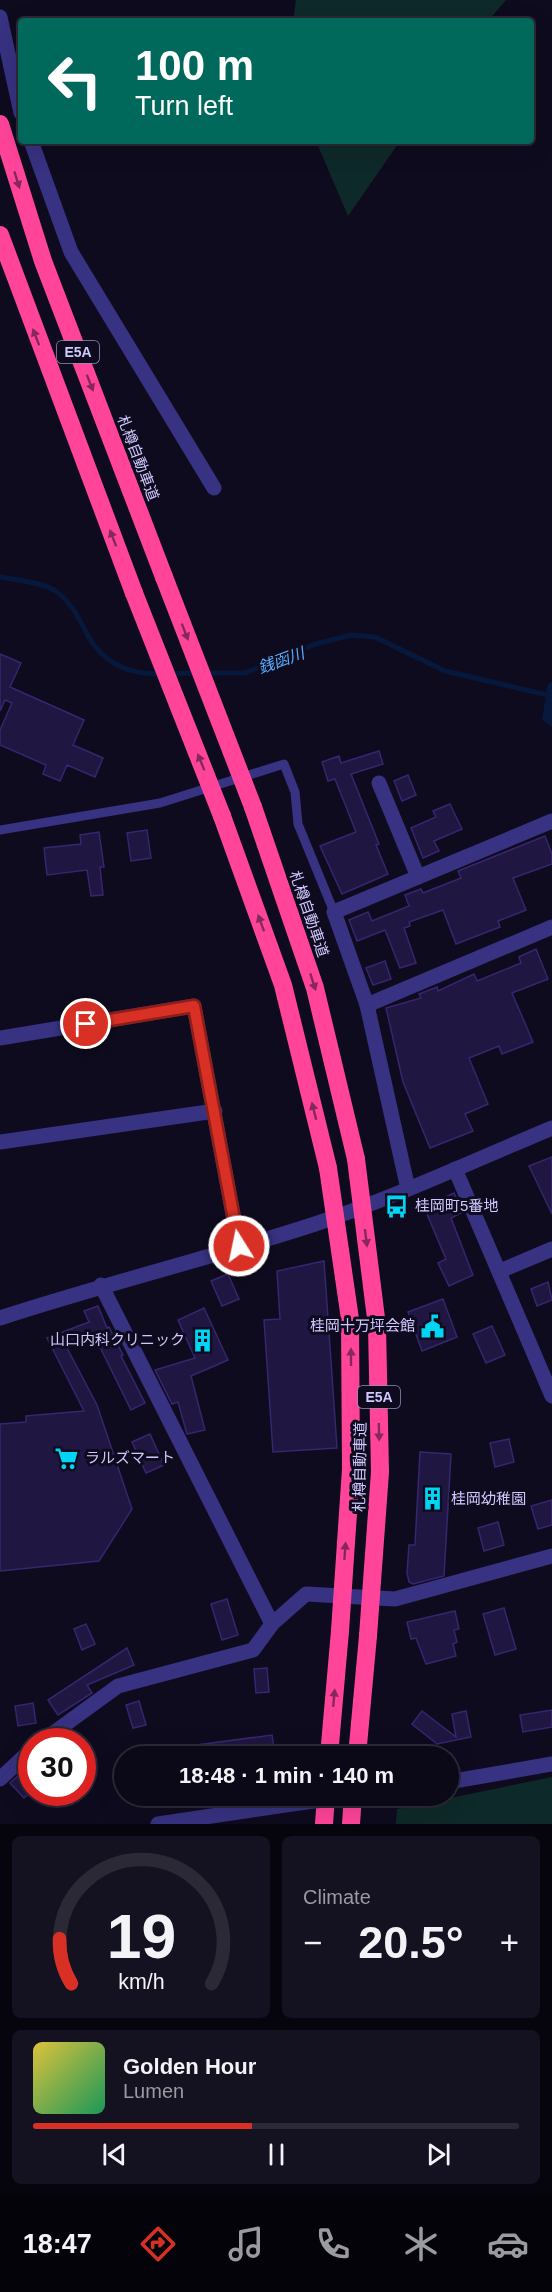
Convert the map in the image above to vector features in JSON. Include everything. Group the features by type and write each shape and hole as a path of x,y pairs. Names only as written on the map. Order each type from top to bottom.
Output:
{"highway":[{"name":"札樽自動車道","path":"0,124 43,261 253,807 315,988 356,1159 377,1337 380,1472 358,1746"},
{"name":"札樽自動車道","path":"0,235 134,593 222,816 283,985 328,1168 350,1319 351,1469 330,1746"},
{"path":"324,1824 325,1806"},
{"path":"351,1824 352,1806"}],"street":[{"path":"0,17 18,99"},
{"path":"32,144 71,252 214,489"},
{"path":"379,783 418,877"},
{"path":"408,1189 367,1005 334,912 552,821"},
{"path":"367,1005 552,927"},
{"path":"0,1038 194,1006 239,1246"},
{"path":"0,1143 215,1111"},
{"path":"0,1318 101,1285 315,1224 408,1189 552,1128"},
{"path":"455,1168 552,1396"},
{"path":"500,1271 552,1249"},
{"path":"101,1285 272,1624"},
{"path":"60,1728 117,1686 254,1650 272,1624 306,1594 395,1599 552,1556"},
{"path":"0,1779 18,1762"},
{"path":"459,1780 552,1764"},
{"path":"158,1824 279,1806"}],"lane":[{"path":"0,830 160,803 284,764 295,792 298,824 334,912"}],"green space":[{"path":"296,0 506,0 491,18 293,18"},
{"path":"317,144 398,144 348,216"},
{"path":"552,1777 552,1824 396,1824 397,1809 412,1806 459,1806 459,1796"}],"water":[{"path":"552,682 552,727 542,720 548,684"}],"building":[{"path":"0,654 21,663 10,687 84,720 73,745 103,758 95,777 67,765 60,781 43,774 46,765 0,745 0,730 12,703 5,700 0,711"},
{"path":"379,751 383,764 351,774 379,844 376,845 388,874 342,894 320,846 356,832 335,779 328,781 322,762 339,756 341,763"},
{"path":"408,775 416,795 402,801 394,781"},
{"path":"450,804 462,829 434,841 439,851 423,858 411,828 436,817 433,811"},
{"path":"147,830 151,858 131,861 127,833"},
{"path":"99,832 104,867 100,867 103,895 91,896 87,870 47,875 44,848 81,844 80,835"},
{"path":"545,836 552,854 552,864 513,878 526,910 498,921 500,927 456,944 443,910 409,922 410,926 404,928 416,963 400,968 385,930 357,941 349,920 368,912 372,921 409,906 405,895 421,889 423,893 461,878 458,871"},
{"path":"536,949 548,979 512,993 533,1042 502,1054 499,1046 469,1058 488,1104 465,1114 473,1131 430,1148 403,1082 386,1008 421,998 419,994 437,987 438,991 474,974 477,981 521,963 519,957"},
{"path":"385,961 391,979 373,985 366,968"},
{"path":"552,1157 552,1214 529,1166"},
{"path":"454,1193 463,1212 451,1218 473,1275 449,1286 438,1263 446,1259 424,1207"},
{"path":"324,1261 337,1448 273,1452 264,1320 280,1319 277,1271"},
{"path":"228,1274 239,1299 222,1306 211,1281"},
{"path":"548,1282 552,1300 537,1306 531,1289"},
{"name":"桂岡十万坪会館","path":"443,1299 457,1337 422,1351 408,1312"},
{"path":"98,1306 145,1403 131,1410 95,1337 67,1348 97,1405 132,1509 99,1561 0,1571 0,1424 26,1422 26,1416 84,1411 47,1338 89,1322 84,1311"},
{"path":"204,1308 228,1360 191,1376 205,1430 187,1434 178,1402 172,1404 155,1370 195,1358 178,1320"},
{"path":"492,1326 505,1355 486,1363 473,1334"},
{"path":"150,1434 164,1465 146,1473 132,1442"},
{"path":"509,1439 514,1462 495,1467 490,1443"},
{"name":"桂岡幼稚園","path":"420,1452 451,1454 444,1576 413,1584 409,1582 407,1573 409,1545 415,1545"},
{"path":"552,1500 552,1525 538,1529 531,1506"},
{"path":"498,1522 504,1545 484,1551 478,1528"},
{"path":"227,1599 238,1635 222,1640 211,1604"},
{"path":"504,1608 516,1649 495,1655 483,1614"},
{"path":"455,1611 459,1629 454,1630 457,1642 453,1644 456,1656 426,1664 416,1638 411,1639 407,1622"},
{"path":"86,1624 95,1644 82,1650 74,1629"},
{"path":"127,1648 134,1665 87,1685 92,1693 58,1715 48,1700"},
{"path":"267,1668 269,1692 256,1693 254,1669"},
{"path":"139,1701 146,1725 133,1728 126,1705"},
{"path":"33,1703 36,1723 18,1726 15,1706"},
{"path":"552,1710 552,1727 523,1732 520,1715"},
{"path":"422,1711 456,1737 452,1714 466,1711 471,1737 437,1744 412,1724"},
{"path":"272,1735 274,1746 189,1746"},
{"path":"18,1776 18,1792 10,1783"}],"waterway":[{"name":"銭函川","path":"0,577 42,585 60,594 74,610 97,649 121,667 148,673 196,673"},
{"name":"銭函川","path":"206,673 245,673 316,644 351,635 375,637 445,671 552,696"}],"place":[{"name":"桂岡町5番地","path":"397,1206"},
{"name":"桂岡十万坪会館","path":"433,1326"},
{"name":"山口内科クリニック","path":"203,1340"},
{"name":"ラルズマート","path":"67,1458"},
{"name":"桂岡幼稚園","path":"433,1499"}],"route":[{"path":"86,1024 194,1006 239,1246"}]}
